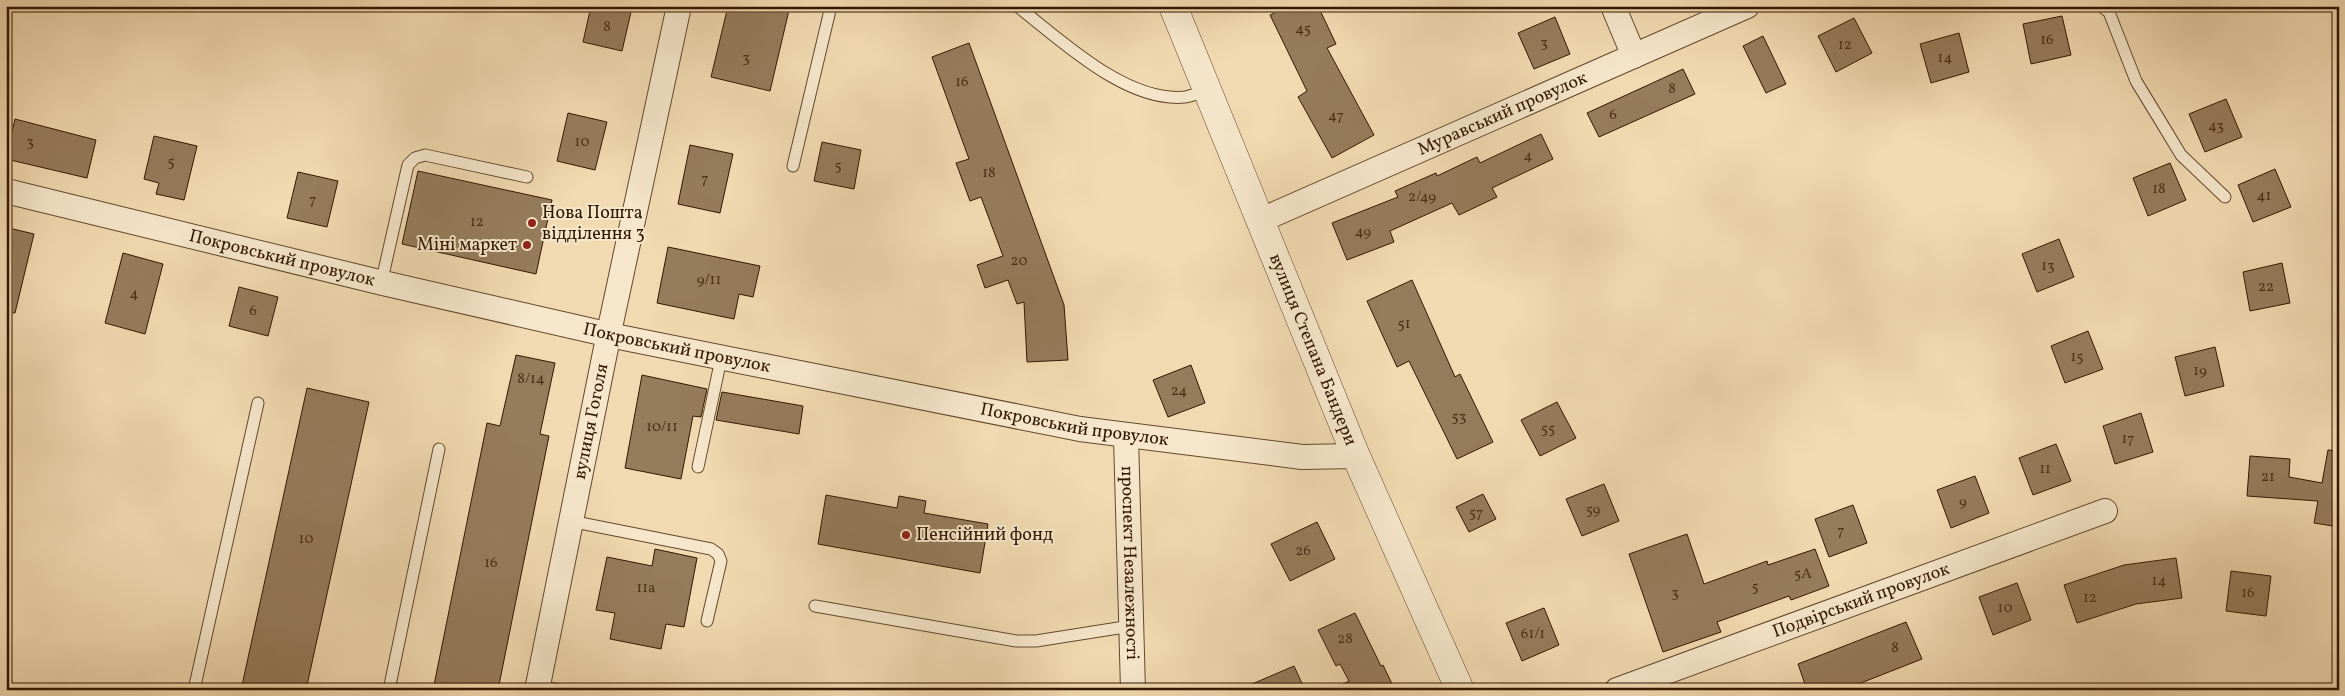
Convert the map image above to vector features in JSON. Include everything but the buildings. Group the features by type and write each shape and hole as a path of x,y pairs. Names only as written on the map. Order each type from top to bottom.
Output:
{"street":[{"name":"вулиця Гоголя","path":"545,688 570,521 608,334 679,6"},
{"name":"вулиця Степана Бандери","path":"1173,6 1356,456 1460,690"},
{"path":"1612,6 1634,56"},
{"name":"Муравський провулок","path":"1259,221 1747,6"},
{"name":"Покровський провулок","path":"6,191 382,283 720,359 1126,436 1302,457 1356,456"},
{"name":"проспект Незалежності","path":"1126,436 1133,690"},
{"name":"Подвірський провулок","path":"1617,690 2105,511"}],"lane":[{"path":"793,166 831,6"},
{"path":"1017,6 1116,80 1159,95 1185,96 1207,90"},
{"path":"2101,6 2109,12 2136,81 2181,155 2225,197"},
{"path":"379,293 408,165 415,158 425,155 527,177"},
{"path":"698,467 720,359"},
{"path":"194,690 258,403"},
{"path":"389,690 439,448"},
{"path":"570,521 711,549 718,554 721,561 707,621"},
{"path":"815,606 1016,641 1036,641 1131,626"}],"place":[{"name":"Нова Пошта відділення 3","path":"532,223"},
{"name":"Міні маркет","path":"527,245"},
{"name":"Пенсійний фонд","path":"906,535"}]}
